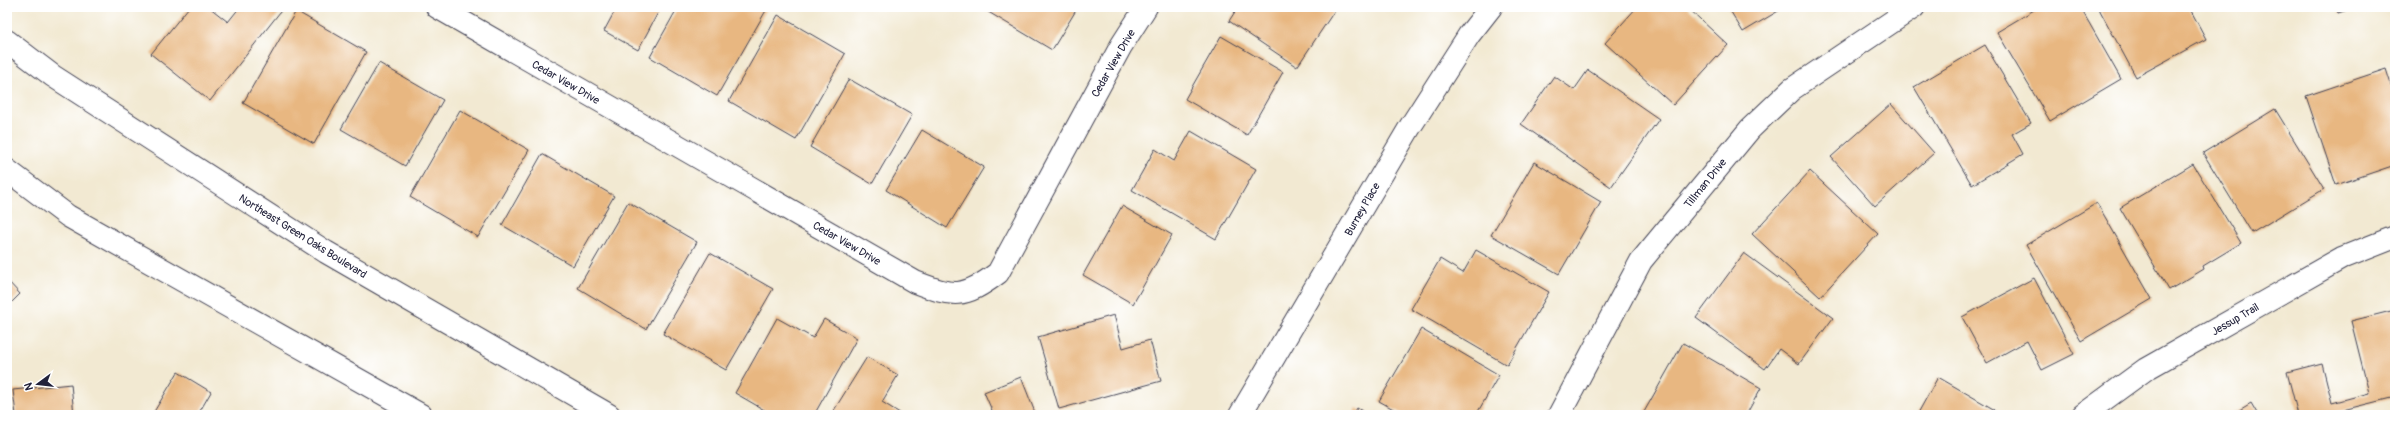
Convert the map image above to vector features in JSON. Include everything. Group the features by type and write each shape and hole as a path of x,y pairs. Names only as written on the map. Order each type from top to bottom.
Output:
{"street":[{"name":"Cedar View Drive","path":"437,7 915,282 946,294 966,292 998,273 1121,46 1146,7"},
{"name":"Burney Place","path":"1240,415 1410,127 1469,35 1491,7"},
{"name":"Tillman Drive","path":"1559,415 1641,262 1750,129 1792,89 1914,7"},
{"name":"Northeast Green Oaks Boulevard","path":"7,41 53,76 326,252 609,415"},
{"path":"7,170 68,216 421,415"},
{"name":"Jessup Trail","path":"2083,415 2146,369 2342,258 2395,237"}],"building":[{"path":"189,7 209,7 228,22 240,7 284,7 210,101 151,54"},
{"path":"617,7 661,7 638,50 604,31"},
{"path":"678,7 768,7 717,96 650,57"},
{"path":"980,7 1078,7 1052,50"},
{"path":"1238,7 1337,7 1297,67 1229,21"},
{"path":"1637,7 1687,7 1728,45 1673,105 1605,43"},
{"path":"1728,7 1785,7 1743,32"},
{"path":"2039,7 2080,7 2121,79 2050,121 1997,32"},
{"path":"2098,7 2189,7 2206,39 2136,77"},
{"path":"2336,7 2357,7 2338,13"},
{"path":"296,11 366,52 314,144 243,103"},
{"path":"778,15 845,54 796,140 729,101"},
{"path":"1221,36 1283,72 1247,135 1185,99"},
{"path":"1985,45 2031,123 2012,134 2023,154 1972,185 1914,87"},
{"path":"379,63 443,100 405,166 341,129"},
{"path":"2386,69 2395,97 2395,165 2336,185 2306,96"},
{"path":"1588,70 1659,119 1611,187 1521,124 1554,76 1574,90"},
{"path":"849,79 912,115 872,184 810,147"},
{"path":"1891,104 1934,153 1875,206 1831,157"},
{"path":"2275,109 2324,189 2252,233 2203,153"},
{"path":"460,110 529,150 478,237 410,197"},
{"path":"922,130 984,167 947,228 886,190"},
{"path":"1191,131 1256,169 1216,239 1132,190 1155,149 1174,161"},
{"path":"542,154 614,196 573,266 502,225"},
{"path":"1534,162 1601,202 1559,274 1491,235"},
{"path":"2193,164 2241,243 2203,266 2204,269 2169,290 2120,208"},
{"path":"1810,171 1878,234 1820,297 1752,234"},
{"path":"628,202 697,242 646,329 578,288"},
{"path":"2097,203 2152,299 2081,341 2026,245"},
{"path":"1122,206 1172,235 1133,304 1083,275"},
{"path":"1476,250 1549,292 1507,365 1411,309 1440,259 1463,273"},
{"path":"710,253 773,289 726,370 663,334"},
{"path":"1744,253 1833,318 1799,364 1779,349 1765,369 1696,318"},
{"path":"2034,278 2074,354 2042,370 2027,341 1987,363 1962,317"},
{"path":"7,280 20,294 7,307"},
{"path":"2395,310 2395,397 2323,415 2298,415 2287,372 2322,363 2332,403 2369,393 2351,321"},
{"path":"1114,315 1123,348 1150,340 1161,381 1059,409 1038,337"},
{"path":"777,318 813,338 824,319 857,338 814,415 773,415 735,393"},
{"path":"1421,329 1499,375 1476,415 1404,415 1379,401"},
{"path":"1683,343 1761,388 1746,415 1648,415 1644,412"},
{"path":"867,357 898,375 882,402 903,415 831,415"},
{"path":"178,372 211,392 200,411 207,415 152,415"},
{"path":"1021,377 1036,415 994,415 984,392"},
{"path":"1938,377 1995,410 1992,415 1917,415"},
{"path":"71,384 74,415 16,415 13,390"},
{"path":"2251,403 2258,415 2231,415"},
{"path":"1357,408 1369,415 1353,415"}]}
